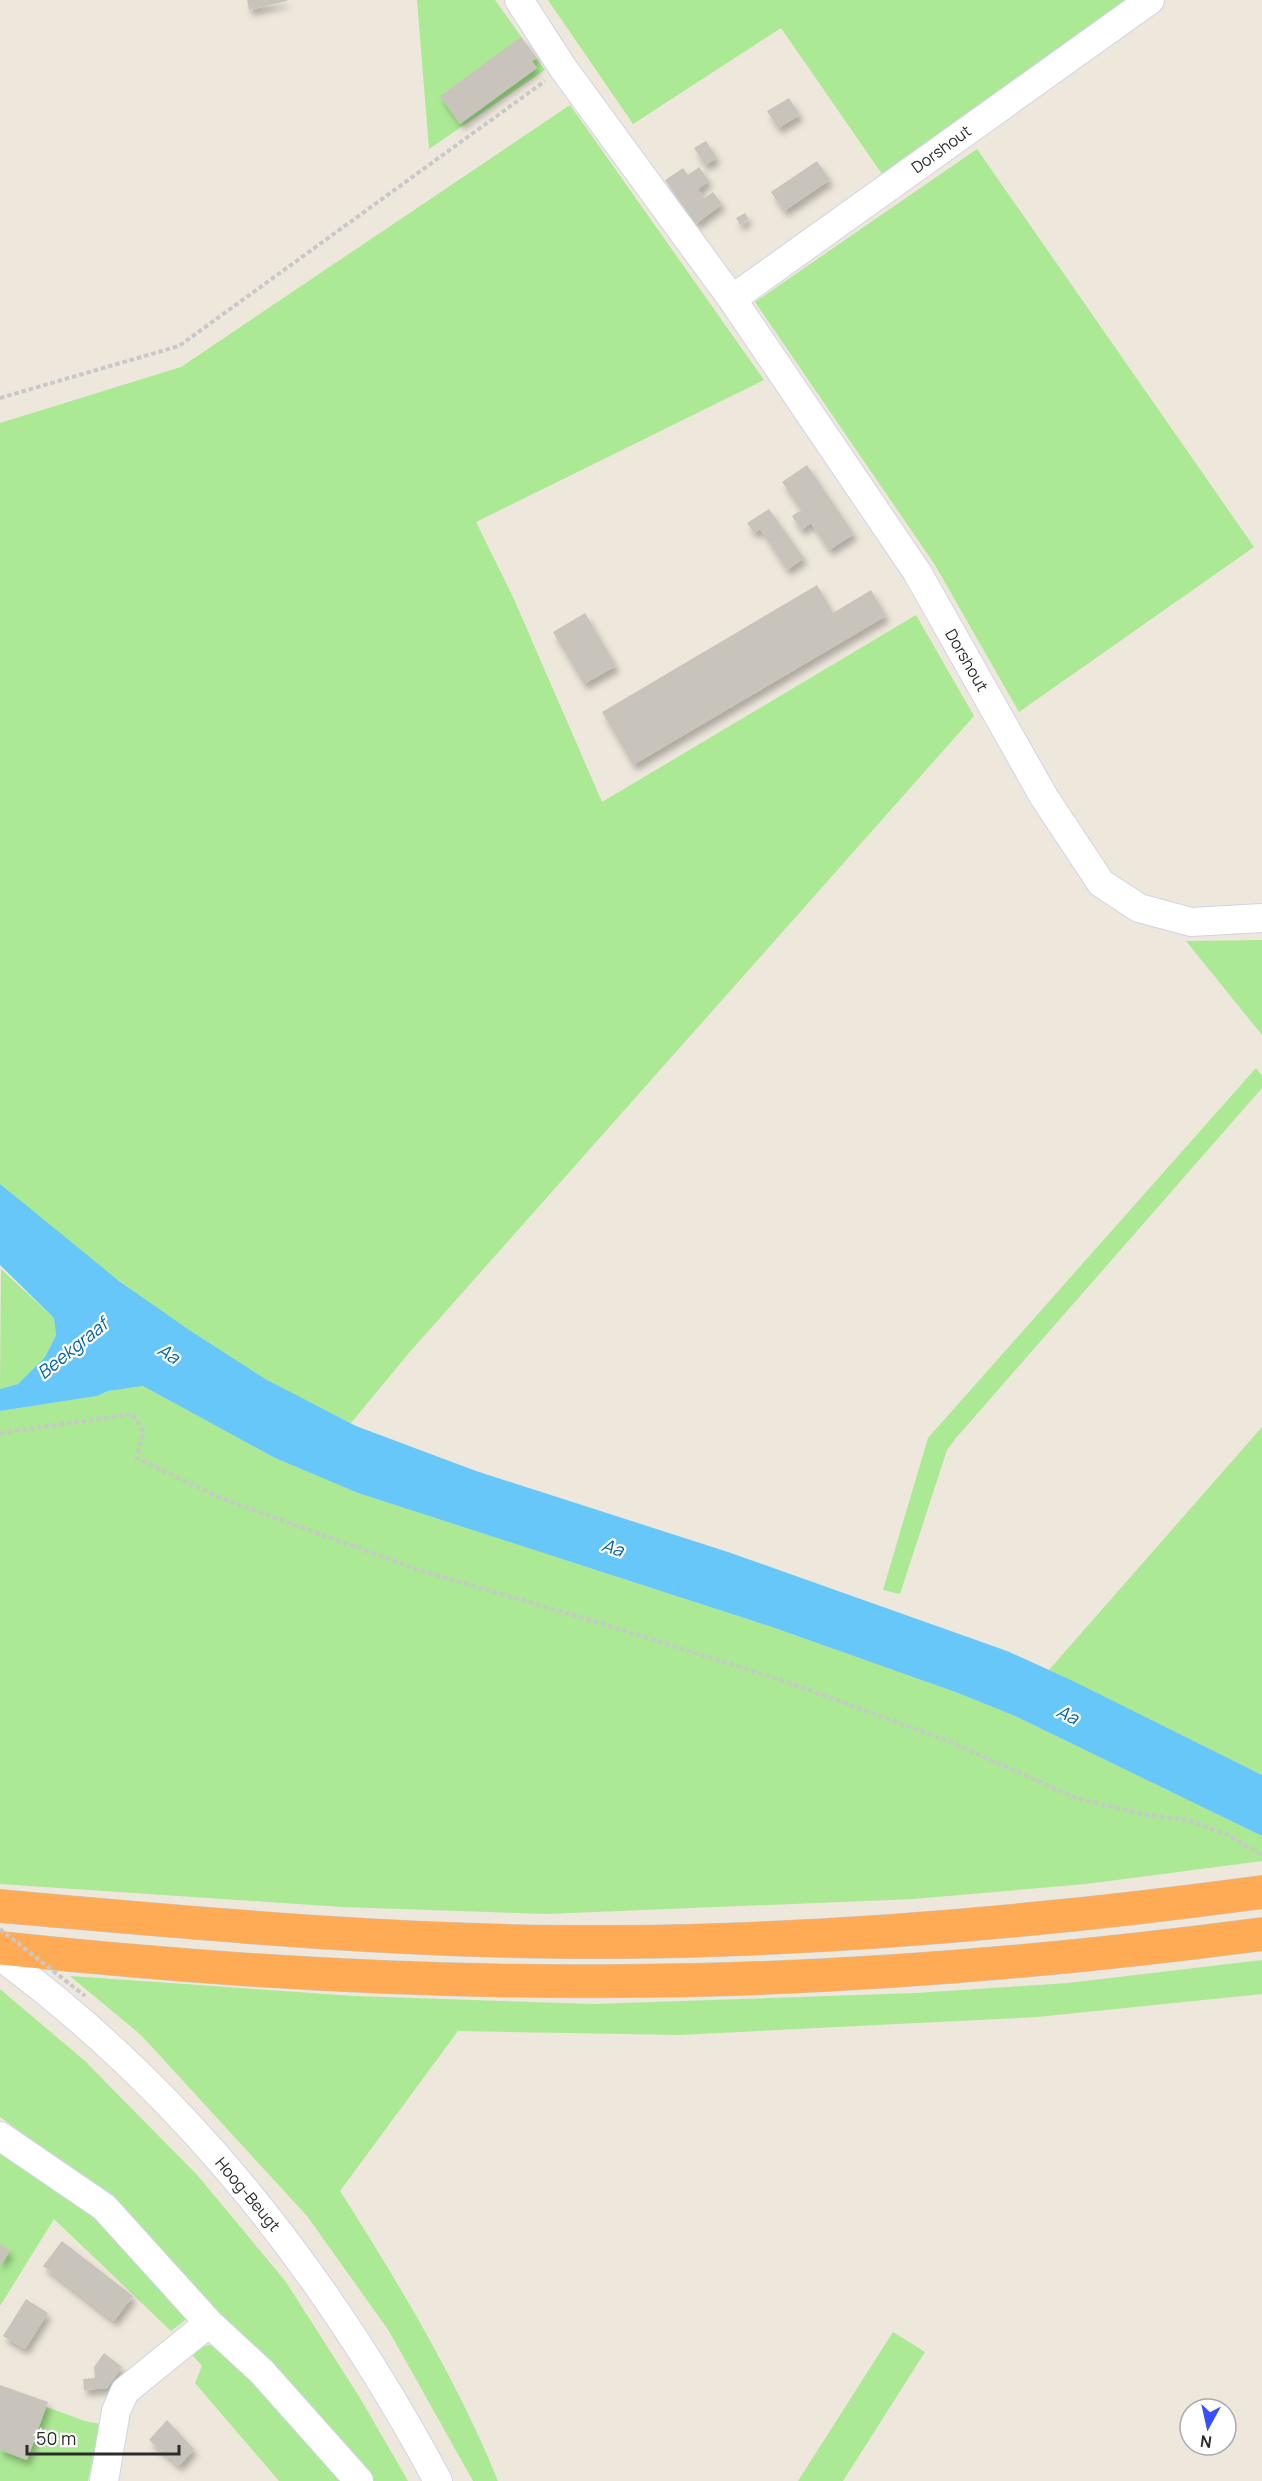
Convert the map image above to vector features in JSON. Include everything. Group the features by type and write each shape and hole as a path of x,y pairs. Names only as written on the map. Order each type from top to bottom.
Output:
{"highway":[{"path":"0,1906 183,1922 441,1938 609,1942 780,1937 938,1926 1120,1911 1262,1892"},
{"path":"0,1948 327,1975 622,1981 750,1978 971,1965 1166,1947 1262,1934"}],"street":[{"name":"Dorshout","path":"519,0 563,68 732,299 917,572 1044,797 1101,883 1139,908 1191,922 1262,918"},
{"name":"Dorshout","path":"732,299 1150,0"},
{"name":"Hoog-Beugt","path":"0,1956 77,2005 183,2118 249,2193 318,2283 365,2354 438,2481"},
{"path":"0,2136 104,2207 209,2323 262,2372 359,2481"},
{"path":"104,2481 116,2411 125,2391 186,2344 209,2323"}],"path":[{"path":"0,398 179,346 563,68"},
{"path":"0,1433 133,1414 143,1431 137,1458 221,1498 419,1570 590,1620 787,1682 948,1741 1076,1798 1147,1815 1188,1820 1228,1834 1262,1855"},
{"path":"0,1929 77,2005"}],"green space":[{"path":"417,0 495,0 545,70 429,149"},
{"path":"548,0 1132,0 882,174 781,28 633,124"},
{"path":"570,105 764,380 476,522 513,597 602,802 916,615 974,716 408,1354 351,1423 265,1379 161,1312 95,1263 0,1184 0,423 181,367"},
{"path":"977,149 1254,547 1019,712 935,565 755,302"},
{"path":"1262,940 1262,1035 1186,941"},
{"path":"1256,1068 1262,1076 1262,1088 947,1450 900,1594 883,1590 928,1438"},
{"path":"1,1269 54,1318 56,1335 45,1357 18,1384 0,1389"},
{"path":"143,1386 275,1458 358,1493 769,1626 958,1693 1015,1716 1262,1836 1262,1861 1086,1884 913,1899 547,1914 342,1907 0,1884 0,1411 97,1396 108,1391"},
{"path":"1262,1427 1262,1775 1049,1670"},
{"path":"1262,1960 1262,1994 1037,2017 679,2035 458,2031 340,2191 384,2261 445,2368 498,2481 473,2481 389,2331 307,2216 141,2035 70,1976 354,1996 593,2004 916,1993 1068,1983"},
{"path":"0,1989 85,2061 198,2176 286,2282 360,2398 408,2481 374,2481 77,2172 0,2117"},
{"path":"0,2142 69,2191 193,2314 171,2331 54,2219 0,2306"},
{"path":"893,2332 925,2352 843,2481 798,2481"},
{"path":"209,2345 226,2347 349,2481 279,2481 195,2383 202,2366 189,2351"},
{"path":"0,2390 85,2421 100,2424 88,2481 0,2481"}],"water":[{"path":"0,1184 119,1281 192,1332 267,1380 356,1426 476,1471 728,1552 1007,1651 1073,1681 1262,1775 1262,1836 1015,1716 958,1693 769,1626 358,1493 275,1458 143,1386 108,1391 97,1396 0,1411 0,1389 18,1384 45,1357 56,1335 54,1318 0,1265"}],"building":[{"path":"247,0 287,0 287,1 249,10"},
{"path":"521,37 537,58 532,61 537,68 460,124 440,96"},
{"path":"789,98 800,115 778,128 767,111"},
{"path":"706,141 717,158 705,165 694,148"},
{"path":"817,161 830,180 784,211 771,192"},
{"path":"699,167 709,181 698,189 704,198 713,192 722,204 696,224 665,180 683,168 688,175"},
{"path":"745,213 749,219 740,225 736,218"},
{"path":"807,465 854,534 829,550 811,523 801,530 792,516 801,510 782,482"},
{"path":"769,509 804,558 787,570 760,529 754,533 747,523"},
{"path":"817,585 833,613 871,590 886,616 633,765 602,712"},
{"path":"585,613 616,666 584,684 553,632"},
{"path":"62,2241 133,2296 114,2321 43,2266"},
{"path":"0,2244 10,2251 0,2266"},
{"path":"26,2299 48,2313 25,2349 3,2336"},
{"path":"104,2353 122,2367 107,2388 84,2390 83,2379 95,2378 94,2367"},
{"path":"0,2385 48,2402 27,2460 0,2450"},
{"path":"167,2420 194,2449 179,2466 149,2440"}],"water label":[{"name":"Beekgraaf","path":"72,1348"},
{"name":"Aa","path":"169,1353"},
{"name":"Aa","path":"613,1547"},
{"name":"Aa","path":"1068,1714"}]}
